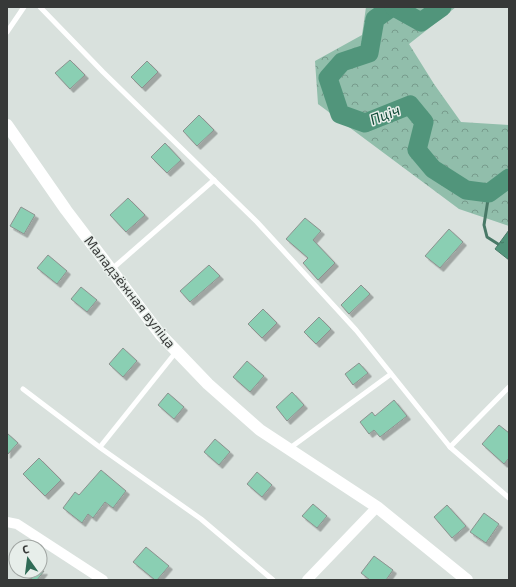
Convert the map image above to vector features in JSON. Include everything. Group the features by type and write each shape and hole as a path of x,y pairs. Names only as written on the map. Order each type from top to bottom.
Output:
{"street":[{"name":"Маладзёжная вуліца","path":"7,125 66,210 160,334 208,384 260,430 377,507 467,580"},
{"path":"307,580 377,507"},
{"path":"7,522 17,524 103,580"}],"lane":[{"path":"7,32 24,7"},
{"path":"40,7 103,72 257,222 346,319 450,447 509,498"},
{"path":"111,270 214,180"},
{"path":"100,447 177,352"},
{"path":"289,449 391,374"},
{"path":"450,447 509,387"},
{"path":"23,388 100,447 201,519 273,580"}],"green space":[{"path":"366,7 456,7 409,44 434,84 461,122 509,125 509,226 459,209 318,104 315,61 362,35"}],"water":[{"path":"509,230 509,260 495,249"}],"building":[{"path":"70,60 85,75 70,89 55,73"},
{"path":"147,61 158,72 142,88 131,77"},
{"path":"199,115 214,130 197,146 183,131"},
{"path":"165,143 181,160 167,173 151,157"},
{"path":"128,198 145,215 126,232 110,215"},
{"path":"21,207 35,215 24,234 10,226"},
{"path":"305,218 321,231 313,240 335,263 318,280 303,263 308,258 286,239"},
{"path":"449,229 463,242 440,268 425,256"},
{"path":"48,255 67,271 57,284 37,268"},
{"path":"209,265 220,276 190,302 180,291"},
{"path":"361,285 370,294 349,314 341,305"},
{"path":"81,287 97,300 87,312 71,299"},
{"path":"263,309 277,323 262,338 248,324"},
{"path":"319,317 331,329 316,344 304,332"},
{"path":"123,348 137,361 123,377 109,364"},
{"path":"247,361 264,376 250,392 233,377"},
{"path":"359,363 368,373 353,385 345,374"},
{"path":"292,392 304,405 287,421 276,407"},
{"path":"168,393 184,407 174,419 158,405"},
{"path":"394,400 407,416 380,437 374,430 369,434 360,422 372,412 375,416"},
{"path":"499,425 509,433 509,458 504,464 482,444"},
{"path":"7,433 18,443 7,455"},
{"path":"215,439 230,452 219,465 204,452"},
{"path":"39,458 61,480 45,496 23,474"},
{"path":"101,470 126,491 113,508 105,502 93,518 88,514 82,523 63,508 75,492 79,495"},
{"path":"257,472 272,485 262,497 247,484"},
{"path":"313,504 327,516 317,528 302,516"},
{"path":"447,505 466,526 452,538 434,517"},
{"path":"484,513 499,524 486,543 470,532"},
{"path":"146,547 169,566 157,580 133,562"},
{"path":"374,556 393,570 386,580 370,580 361,573"}],"waterway":[{"name":"Пціч","path":"392,7 375,19 369,53 342,62 328,78 340,114 365,123 410,105 424,122 417,150 433,169 466,190 489,193 509,178"},
{"name":"Пціч","path":"394,7 421,22 442,7"},
{"path":"489,193 484,225 487,237 498,244"}]}
